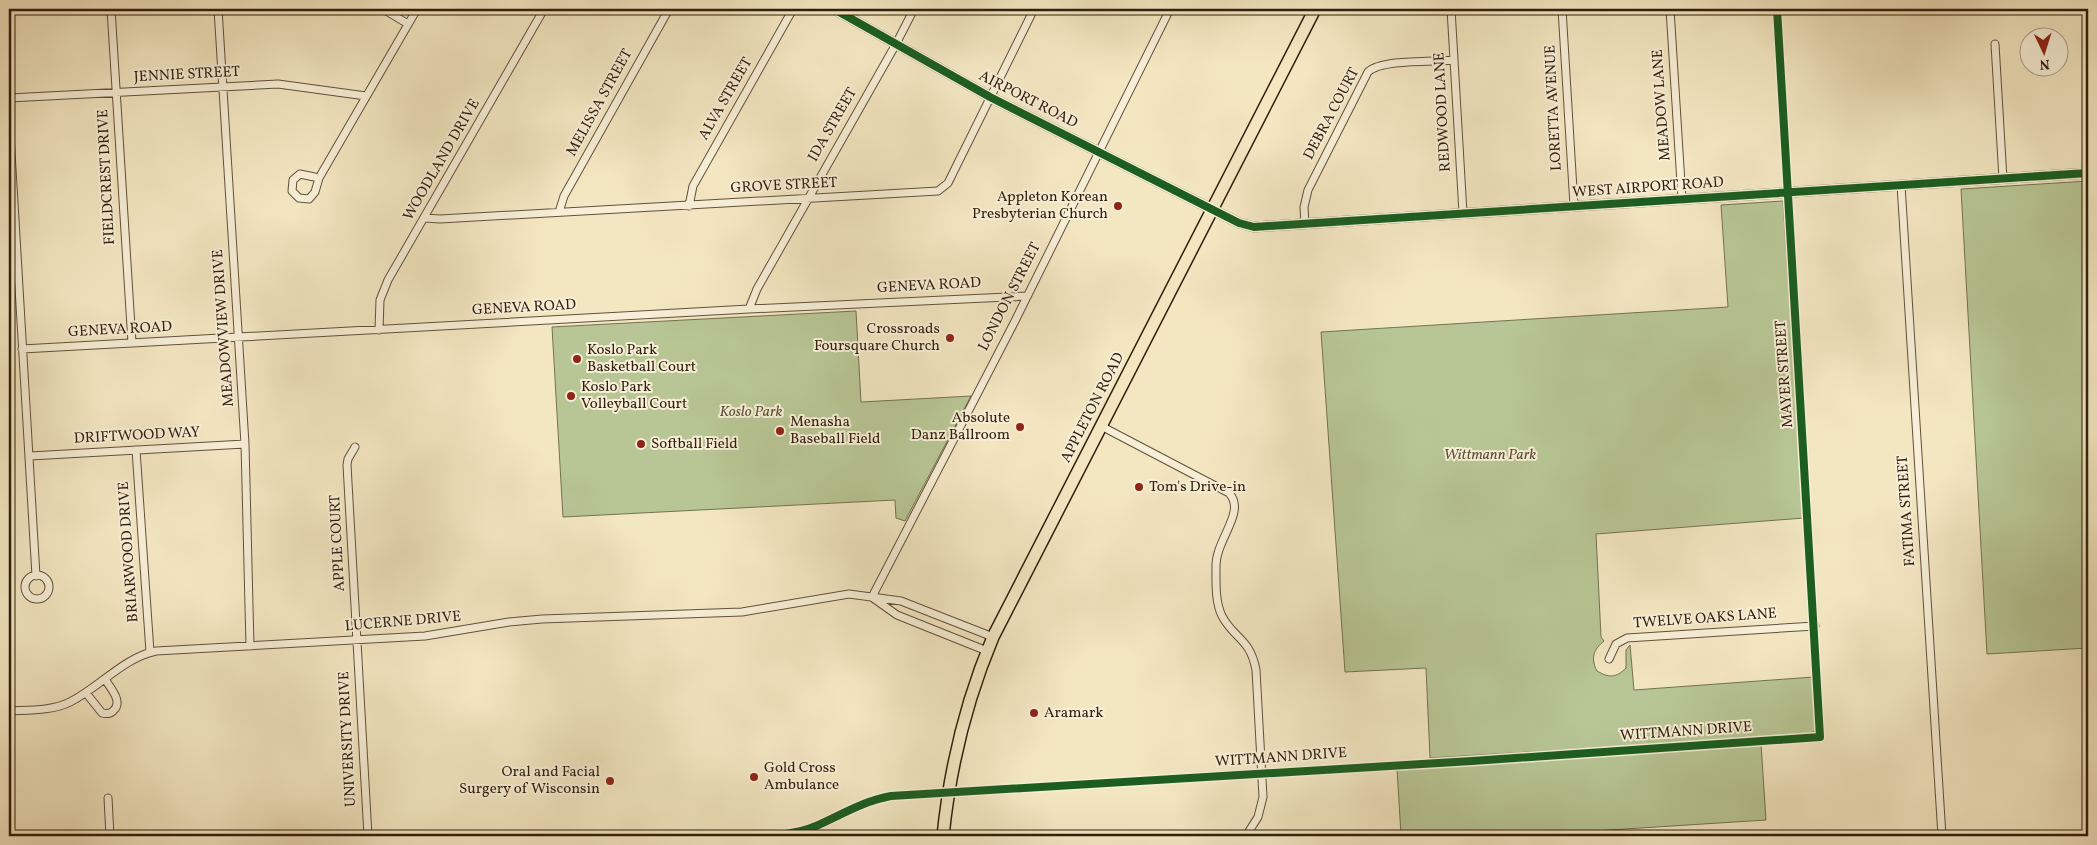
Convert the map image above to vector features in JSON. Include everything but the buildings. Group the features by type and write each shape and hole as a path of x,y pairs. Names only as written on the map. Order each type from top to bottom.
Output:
{"main road":[{"name":"APPLETON ROAD","path":"943,836 948,793 965,715 993,637 1315,9"}],"street":[{"name":"FIELDCREST DRIVE","path":"111,9 132,343"},
{"name":"MEADOWVIEW DRIVE","path":"218,9 245,444 250,646"},
{"path":"383,9 408,24"},
{"path":"319,178 417,9"},
{"name":"WOODLAND DRIVE","path":"379,330 379,307 384,287 544,9"},
{"name":"MELISSA STREET","path":"559,212 564,196 669,9"},
{"name":"ALVA STREET","path":"688,206 693,186 794,9"},
{"name":"AIRPORT ROAD","path":"834,9 990,97 1213,209"},
{"name":"IDA STREET","path":"749,309 757,288 914,9"},
{"name":"GROVE STREET","path":"425,218 440,219 807,198 933,193 942,190 948,183 1034,9"},
{"name":"LONDON STREET","path":"872,597 1028,296 1170,9"},
{"name":"REDWOOD LANE","path":"1451,9 1463,213"},
{"name":"LORETTA AVENUE","path":"1562,9 1574,206"},
{"name":"MEADOW LANE","path":"1670,9 1682,199"},
{"name":"MAYER STREET","path":"1777,9 1815,626 1820,736"},
{"path":"1995,44 2003,179"},
{"name":"DEBRA COURT","path":"1304,224 1304,207 1308,190 1368,72 1372,68 1384,65 1454,60"},
{"name":"JENNIE STREET","path":"9,98 278,84 366,96"},
{"path":"9,118 36,576"},
{"name":"WEST AIRPORT ROAD","path":"1213,209 1247,226 1304,224 2088,173"},
{"name":"FATIMA STREET","path":"1901,185 1942,836"},
{"name":"GENEVA ROAD","path":"22,349 749,309 1028,296"},
{"path":"1100,426 1229,493 1235,502 1235,513 1218,546 1216,556 1218,606 1227,624 1245,642 1254,660 1262,774 1262,805 1258,817 1246,836"},
{"name":"DRIFTWOOD WAY","path":"30,456 245,444"},
{"name":"APPLE COURT","path":"355,447 350,454 347,465 357,640"},
{"name":"BRIARWOOD DRIVE","path":"136,450 150,652"},
{"name":"LUCERNE DRIVE","path":"9,711 54,708 70,702 86,693 134,658 150,652 434,635 509,622 542,619 742,612 850,594 901,601 993,637"},
{"name":"LUCERNE DRIVE","path":"872,597 897,615 987,651"},
{"name":"TWELVE OAKS LANE","path":"1609,659 1616,644 1627,638 1815,626"},
{"name":"UNIVERSITY DRIVE","path":"357,640 368,836"},
{"path":"86,693 102,713 110,713 117,706 117,699 105,679"},
{"name":"WITTMANN DRIVE","path":"751,836 806,830 852,808 883,797 1262,774 1820,736"},
{"path":"108,798 110,836"}],"green space":[{"path":"2088,181 2088,648 1987,654 1961,189"},
{"name":"Wittmann Park","path":"1783,201 1804,518 1596,534 1601,637 1604,641 1594,654 1597,671 1612,676 1626,668 1626,650 1630,645 1634,690 1814,677 1817,725 1815,731 1808,735 1761,744 1766,820 1515,836 1384,836 1401,835 1397,769 1579,758 1579,749 1430,758 1426,668 1345,672 1321,332 1728,307 1721,205"},
{"name":"Koslo Park","path":"856,311 861,402 971,396 905,521 896,518 895,500 563,517 552,327"}],"cycle path":[{"path":"834,9 990,97 1239,223 1254,227 2088,173"},
{"path":"751,836 784,834 808,829 862,805 891,796 1472,761 1820,737 1777,9"}],"place":[{"name":"Appleton Korean Presbyterian Church","path":"1118,206"},
{"name":"Crossroads Foursquare Church","path":"950,338"},
{"name":"Koslo Park Basketball Court","path":"577,359"},
{"name":"Koslo Park Volleyball Court","path":"571,396"},
{"name":"Absolute Danz Ballroom","path":"1020,427"},
{"name":"Menasha Baseball Field","path":"780,431"},
{"name":"Softball Field","path":"641,444"},
{"name":"Tom's Drive-in","path":"1139,487"},
{"name":"Aramark","path":"1034,713"},
{"name":"Gold Cross Ambulance","path":"754,777"},
{"name":"Oral and Facial Surgery of Wisconsin","path":"610,781"}]}
